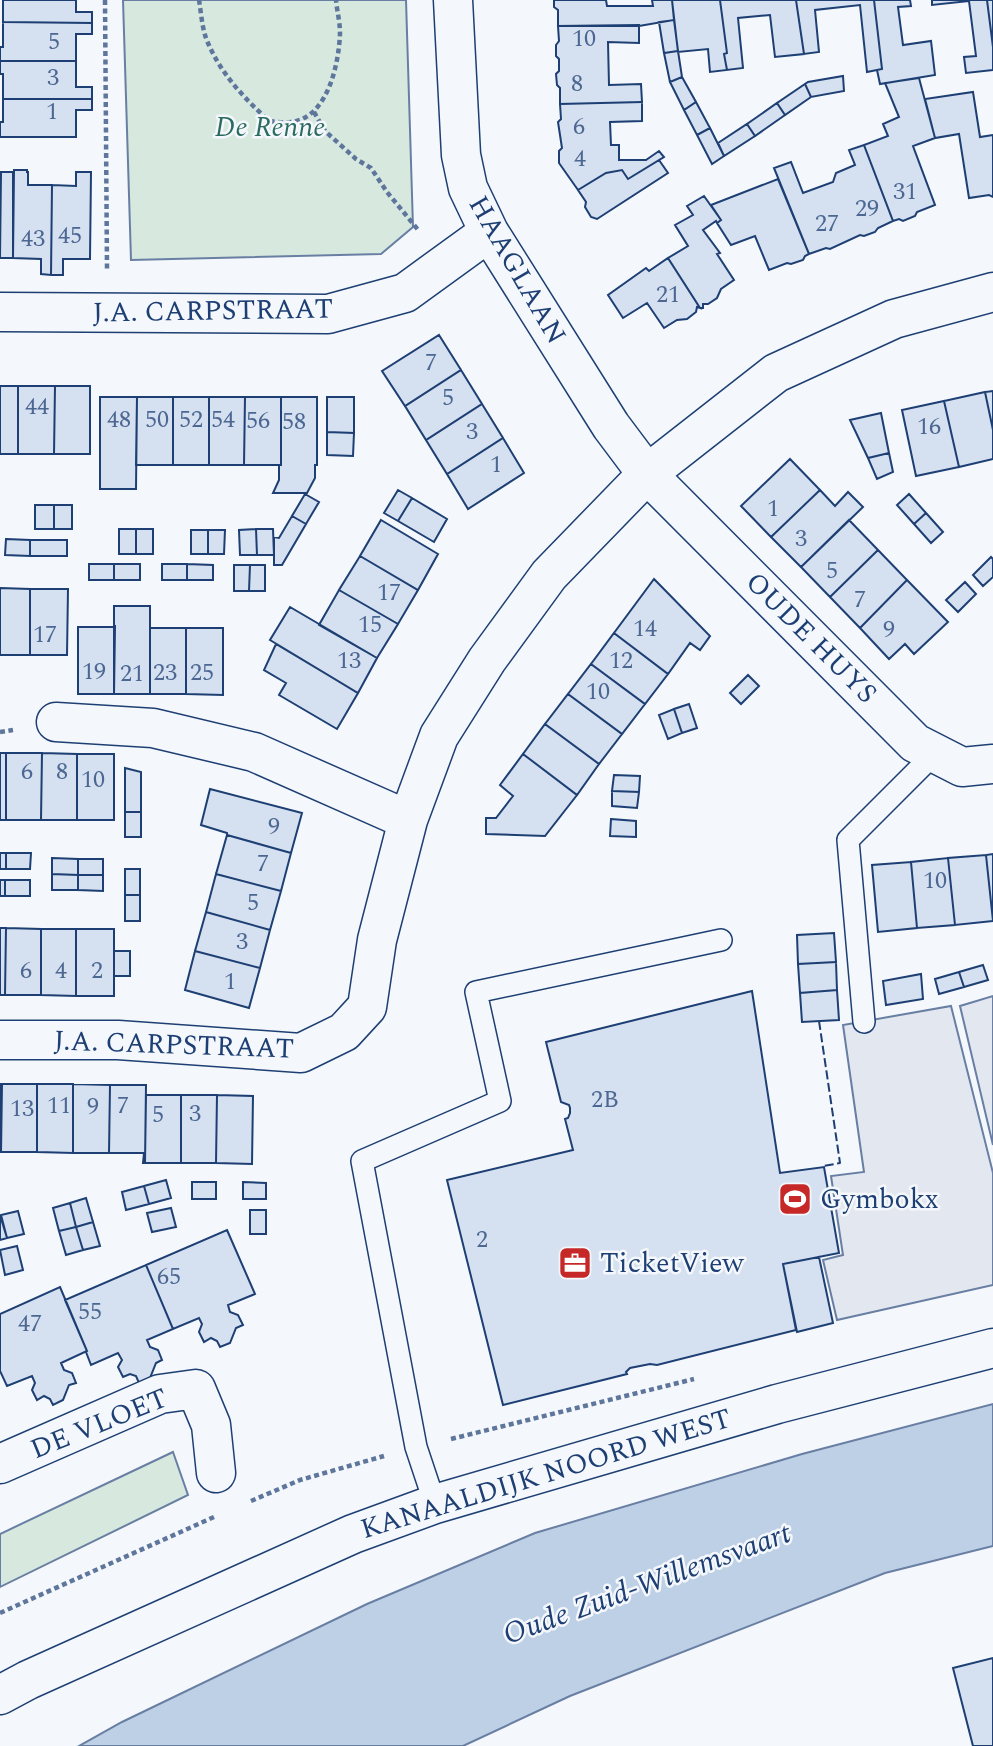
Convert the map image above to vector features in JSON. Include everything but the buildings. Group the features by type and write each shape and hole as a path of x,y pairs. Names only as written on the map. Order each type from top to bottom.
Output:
{"street":[{"name":"HAAGLAAN","path":"453,0 461,155 468,188 489,232 611,426 647,474"},
{"name":"J.A. CARPSTRAAT","path":"0,312 328,314 405,293 489,232"},
{"path":"56,722 153,728 254,752 408,820 439,736 487,660 549,575 647,474 776,373 894,319 993,292"},
{"name":"OUDE HUYS","path":"647,474 915,743 962,767 993,764"},
{"name":"J.A. CARPSTRAAT","path":"0,1040 118,1040 301,1053 344,1032 367,1007 377,940 408,820"},
{"name":"KANAALDIJK NOORD WEST","path":"0,1695 353,1534 435,1504 776,1404 993,1348"},
{"name":"DE VLOET","path":"0,1464 160,1394 196,1389 211,1425 216,1473"}],"lane":[{"path":"864,1021 848,840 935,753"},
{"path":"435,1504 416,1447 362,1161 500,1101 476,992 720,940"}],"path":[{"path":"105,0 107,313"},
{"path":"199,0 205,37 224,73 239,93 269,121 293,122 314,112 331,86 340,32 336,0"},
{"path":"314,112 325,131 371,169 444,264"}],"green space":[{"name":"De Renne","path":"123,0 406,0 413,227 381,254 131,260"},
{"path":"173,1452 188,1495 0,1587 0,1534"}],"shaded area":[{"path":"993,996 993,1145 960,1006"},
{"path":"951,1006 993,1173 993,1285 837,1320 823,1260 843,1255 831,1176 864,1172 843,1025"}],"water":[{"name":"Oude Zuid-Willemsvaart","path":"993,1404 993,1546 885,1573 570,1696 463,1746 79,1746 122,1722 367,1604 535,1533 802,1454"}],"fence":[{"path":"819,1021 840,1163 824,1166"}],"place":[{"name":"Gymbokx","path":"795,1199"},
{"name":"TicketView","path":"575,1263"}]}
